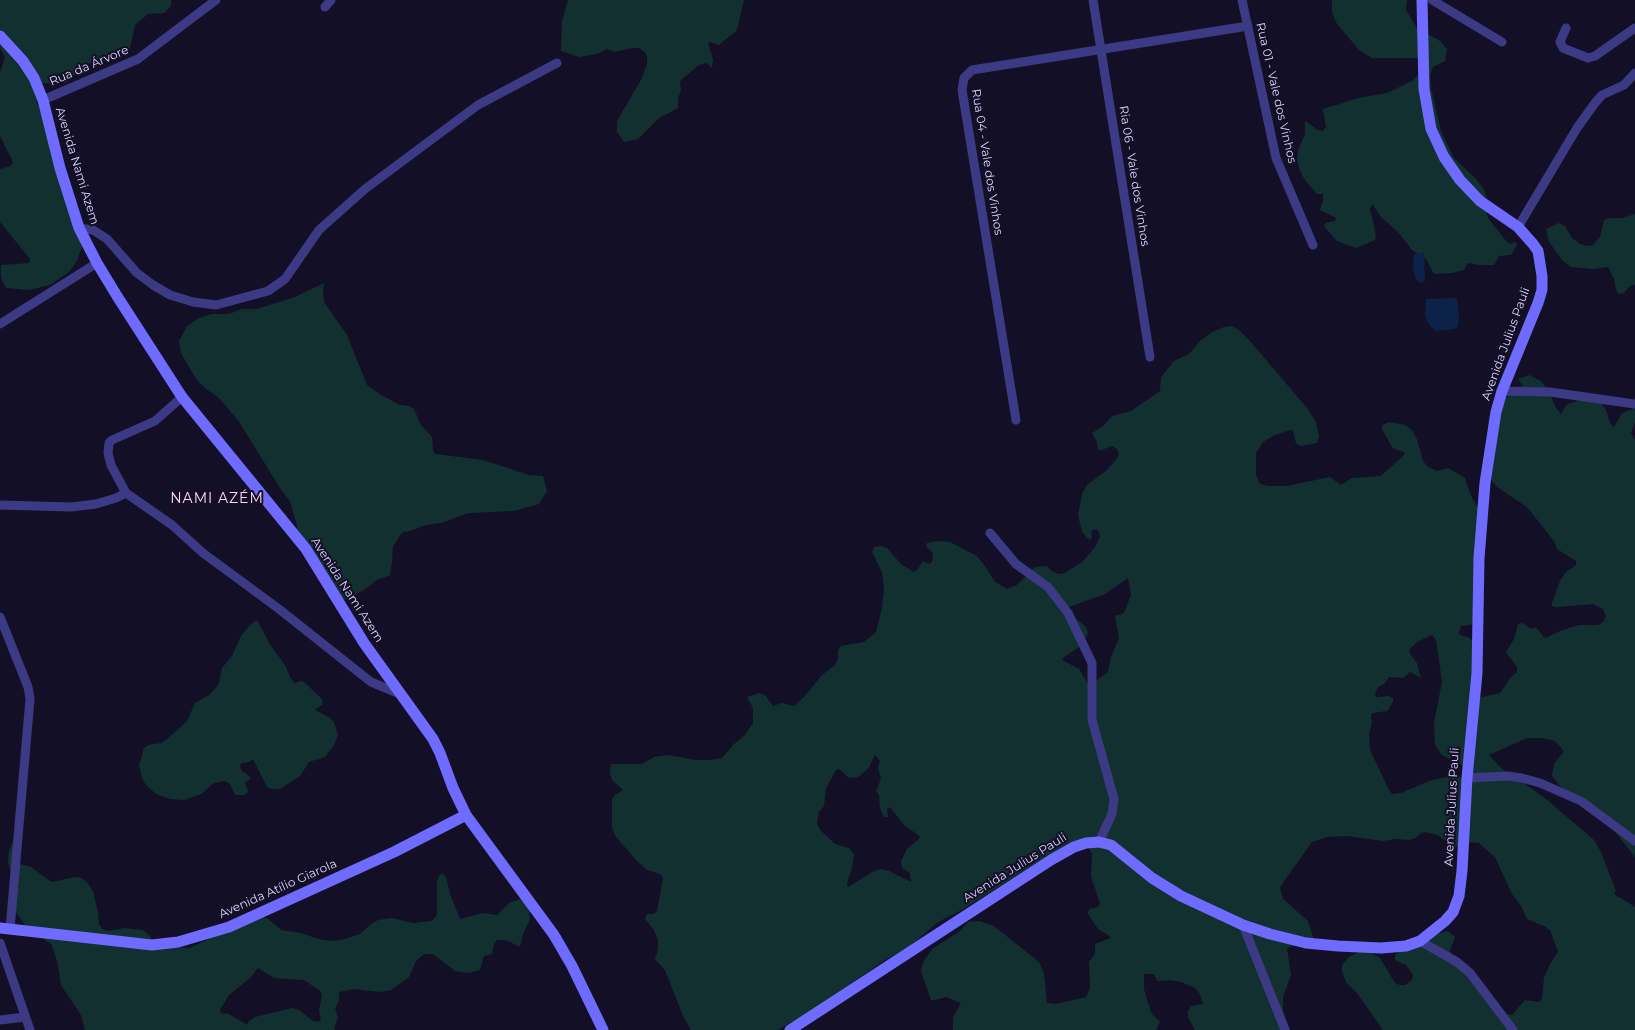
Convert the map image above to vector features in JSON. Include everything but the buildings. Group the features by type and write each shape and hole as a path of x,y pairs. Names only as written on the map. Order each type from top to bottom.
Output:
{"street":[{"name":"Rua da Árvore","path":"43,100 138,59 216,0"},
{"name":"Ria 06 - Vale dos Vinhos","path":"1093,0 1150,357"},
{"name":"Rua 01 - Vale dos Vinhos","path":"1242,0 1276,158 1313,245"},
{"name":"Avenida Julius Pauli","path":"790,1030 1051,860 1074,847 1086,843 1098,842 1111,845 1152,878 1181,896 1244,925 1270,934 1297,940 1338,946 1381,948 1406,946 1420,941 1446,921 1453,912 1459,896 1462,872 1466,778 1477,673 1481,526 1492,438 1502,391 1538,303 1542,290 1542,276 1538,251 1518,227 1480,201 1460,180 1444,157 1431,129 1424,89 1422,0"},
{"path":"1432,0 1502,42"},
{"name":"Rua 04 - Vale dos Vinhos","path":"1016,420 962,90 962,82 966,75 972,70 1248,26"},
{"path":"1566,28 1560,42 1563,48 1588,58 1595,56 1635,28"},
{"name":"Avenida Nami Azem","path":"0,36 23,61 34,78 43,100 60,168 80,228 97,263 182,397 306,549 364,643 433,739 466,815 554,935 572,966 603,1030"},
{"path":"80,228 93,230 107,239 137,273 170,295 193,302 216,305 268,291 285,279 319,230 365,189 478,105 557,63"},
{"path":"1518,227 1577,128 1595,102 1602,95 1624,85 1635,72"},
{"path":"0,324 97,263"},
{"path":"1502,391 1550,392 1635,404"},
{"path":"182,397 156,421 112,440 109,444 108,453 111,465 126,493 172,525 203,553 279,609 371,682 400,694"},
{"path":"0,505 71,507 96,504 126,493"},
{"path":"990,533 1016,564 1048,587 1068,613 1092,663 1092,720 1114,799 1112,814 1098,842"},
{"path":"0,617 28,687 30,699 5,929"},
{"path":"1466,778 1507,776 1546,785 1581,801 1635,841"},
{"name":"Avenida Atílio Giarola","path":"5,929 152,945 178,942 230,927 394,852 466,815"},
{"path":"1244,925 1285,1030"},
{"path":"1420,941 1457,962 1470,973 1513,1030"},
{"path":"0,943 30,1030"},
{"path":"0,1020 26,1017"}],"green space":[{"path":"0,0 171,0 171,6 164,13 148,14 135,25 129,52 119,52 87,64 66,83 45,83 35,86 37,102 83,243 77,261 69,272 50,285 29,290 7,288 1,277 1,265 29,263 30,259 0,222 0,169 11,166 13,162 0,136 0,73 5,57 0,48"},
{"path":"568,0 744,0 737,30 719,45 711,42 708,43 713,60 712,68 706,63 699,65 681,80 678,108 659,118 638,139 624,142 617,132 617,121 642,78 647,64 647,56 639,48 614,52 607,49 597,54 579,57 561,51 562,21"},
{"path":"1332,0 1407,0 1406,10 1417,28 1440,41 1447,49 1445,61 1433,67 1430,76 1441,131 1454,158 1484,189 1487,199 1486,211 1488,218 1507,242 1510,244 1515,242 1517,245 1511,255 1499,256 1494,265 1468,263 1464,270 1434,274 1426,259 1412,250 1397,231 1381,217 1372,204 1370,209 1376,235 1375,240 1356,248 1337,241 1324,226 1326,223 1335,221 1336,218 1320,210 1323,194 1317,194 1304,179 1297,159 1298,150 1305,134 1305,121 1318,130 1323,131 1326,127 1323,109 1359,98 1387,93 1412,81 1422,71 1420,58 1372,58 1359,50 1337,24 1332,12"},
{"path":"1635,214 1635,285 1630,286 1624,293 1619,294 1616,290 1614,279 1608,267 1594,269 1571,267 1562,260 1549,242 1546,229 1559,223 1565,226 1572,238 1580,244 1586,246 1593,245 1600,237 1604,220"},
{"path":"324,283 324,302 347,335 367,385 400,405 409,406 414,409 421,425 432,437 435,454 483,460 529,475 543,476 547,491 539,504 514,511 469,513 441,523 405,531 400,535 393,547 390,575 377,580 364,590 342,601 297,541 297,526 290,501 238,420 218,397 196,379 181,353 179,341 187,326 199,318 212,314 229,314 242,309 257,309 295,297"},
{"path":"1231,326 1239,330 1250,341 1307,408 1316,422 1319,436 1317,443 1300,446 1296,443 1293,431 1290,430 1275,435 1263,442 1256,453 1256,475 1260,484 1287,486 1330,477 1341,485 1352,478 1381,476 1405,454 1392,447 1382,429 1382,425 1389,422 1405,425 1412,430 1417,439 1423,461 1428,467 1437,471 1448,468 1465,478 1471,496 1480,511 1475,619 1471,625 1461,626 1459,632 1460,635 1470,638 1474,644 1477,698 1500,693 1511,677 1517,672 1517,667 1506,652 1514,639 1518,624 1523,623 1531,629 1536,627 1546,638 1579,625 1598,625 1603,622 1606,616 1603,609 1593,604 1552,606 1560,581 1566,572 1576,565 1576,561 1557,549 1554,541 1527,507 1497,487 1489,476 1486,457 1489,417 1502,401 1523,385 1518,379 1529,375 1541,381 1561,414 1567,404 1585,399 1598,399 1614,427 1622,413 1635,408 1635,422 1631,433 1635,440 1635,857 1602,815 1564,791 1552,776 1554,764 1564,751 1555,741 1542,738 1527,738 1489,755 1509,776 1521,781 1546,799 1594,840 1601,852 1616,891 1614,893 1635,907 1635,1030 1383,1030 1357,993 1346,982 1342,971 1342,965 1349,957 1359,952 1369,952 1380,958 1395,983 1405,985 1412,980 1413,975 1406,965 1395,960 1395,955 1403,949 1435,934 1448,931 1455,937 1450,950 1452,957 1483,992 1507,1014 1512,1015 1525,1000 1539,1002 1542,999 1544,978 1558,952 1550,930 1527,919 1521,906 1512,894 1495,857 1479,843 1466,842 1454,848 1438,835 1425,832 1409,840 1395,839 1383,841 1347,836 1327,837 1312,842 1280,887 1283,899 1308,921 1313,937 1312,941 1308,944 1287,948 1291,975 1283,997 1283,1010 1290,1030 1195,1030 1188,1017 1188,1011 1191,1006 1203,1004 1200,994 1195,988 1181,982 1170,980 1157,981 1154,974 1144,974 1144,989 1148,1003 1152,1014 1160,1022 1156,1030 953,1030 953,1017 961,1003 946,997 931,1000 921,971 923,962 932,949 960,931 968,922 979,921 994,926 1039,962 1044,973 1047,1003 1056,1004 1086,997 1090,988 1089,962 1095,954 1095,944 1111,938 1098,929 1088,914 1089,909 1098,907 1100,904 1091,876 1092,854 1085,845 1051,854 960,911 938,922 910,946 882,962 811,1011 778,1030 691,1030 683,1016 665,970 655,959 658,940 654,930 645,919 647,914 654,914 657,911 663,878 660,874 647,870 637,861 616,837 612,828 612,799 623,790 612,780 610,773 611,764 642,764 654,757 669,755 695,760 722,758 745,735 753,723 753,708 747,697 760,693 766,696 773,706 782,703 794,706 822,675 835,665 838,659 838,650 841,646 864,642 876,632 882,608 884,589 882,572 872,552 874,547 881,546 887,548 902,565 914,572 923,561 929,564 932,562 933,553 926,546 927,543 938,541 950,542 977,556 995,582 1007,589 1017,585 1035,567 1047,566 1053,572 1059,574 1065,573 1082,562 1096,546 1100,536 1098,530 1094,529 1091,532 1092,538 1089,540 1082,532 1078,515 1082,494 1087,485 1107,470 1119,454 1117,449 1112,446 1098,450 1097,442 1092,433 1103,426 1112,416 1131,411 1160,391 1161,377 1174,361 1189,354 1200,341 1212,332","holes":["1128,578 1131,595 1124,613 1115,616 1119,638 1111,657 1108,672 1089,686 1079,669 1062,660 1082,645 1088,633 1086,627 1070,614 1069,607 1105,594","1432,635 1436,640 1442,682 1434,723 1435,745 1442,755 1464,766 1470,782 1457,776 1447,777 1429,781 1401,793 1392,794 1370,750 1371,717 1372,713 1387,711 1393,702 1393,698 1389,696 1376,697 1375,693 1378,687 1384,684 1389,677 1403,678 1410,672 1421,678 1417,663 1409,650 1417,642","875,755 880,761 878,768 881,779 876,791 879,795 880,808 884,817 888,817 887,809 890,807 905,826 920,836 907,849 901,861 902,868 910,873 911,881 882,869 874,871 848,887 847,883 854,854 849,848 835,844 820,830 817,823 819,812 824,806 826,788 836,770 839,769 849,778 858,777 868,769"]},
{"path":"257,620 271,646 285,665 291,679 295,683 304,682 322,699 323,704 315,710 334,722 338,735 334,745 325,757 309,762 300,776 280,789 267,787 253,759 240,765 241,770 251,778 245,783 248,791 245,795 235,795 230,784 225,781 214,783 201,794 184,800 170,799 156,794 146,785 142,778 139,765 144,748 166,740 187,721 195,703 215,689 219,683 222,668 232,656 241,636"},
{"path":"13,842 20,864 31,867 50,881 74,877 86,881 93,891 99,924 102,929 108,931 125,928 142,930 156,943 169,947 190,948 257,916 267,918 281,930 333,941 360,934 378,920 392,918 413,923 432,921 437,915 437,882 442,873 446,877 450,894 460,919 482,913 497,915 509,903 520,899 525,900 529,908 530,919 523,934 520,947 506,940 497,940 492,954 484,956 480,970 469,973 455,971 433,954 424,954 416,961 409,977 391,990 381,992 354,989 339,992 339,1001 335,1008 338,1018 334,1028 336,1030 85,1030 81,1015 61,985 52,945 25,925 15,911 13,882 8,862 9,851","holes":["258,968 274,978 304,980 319,990 322,994 319,1011 321,1020 318,1022 313,1021 299,1010 292,1008 255,1017 247,1025 229,1014 221,1013 220,1010 229,995 250,978"]}],"water":[{"path":"1424,252 1425,281 1422,283 1418,282 1415,277 1413,268 1414,255"},
{"path":"1457,298 1458,327 1436,331 1429,325 1425,316 1426,299"}],"district":[{"name":"NAMI AZÉM","path":"217,499"}]}
